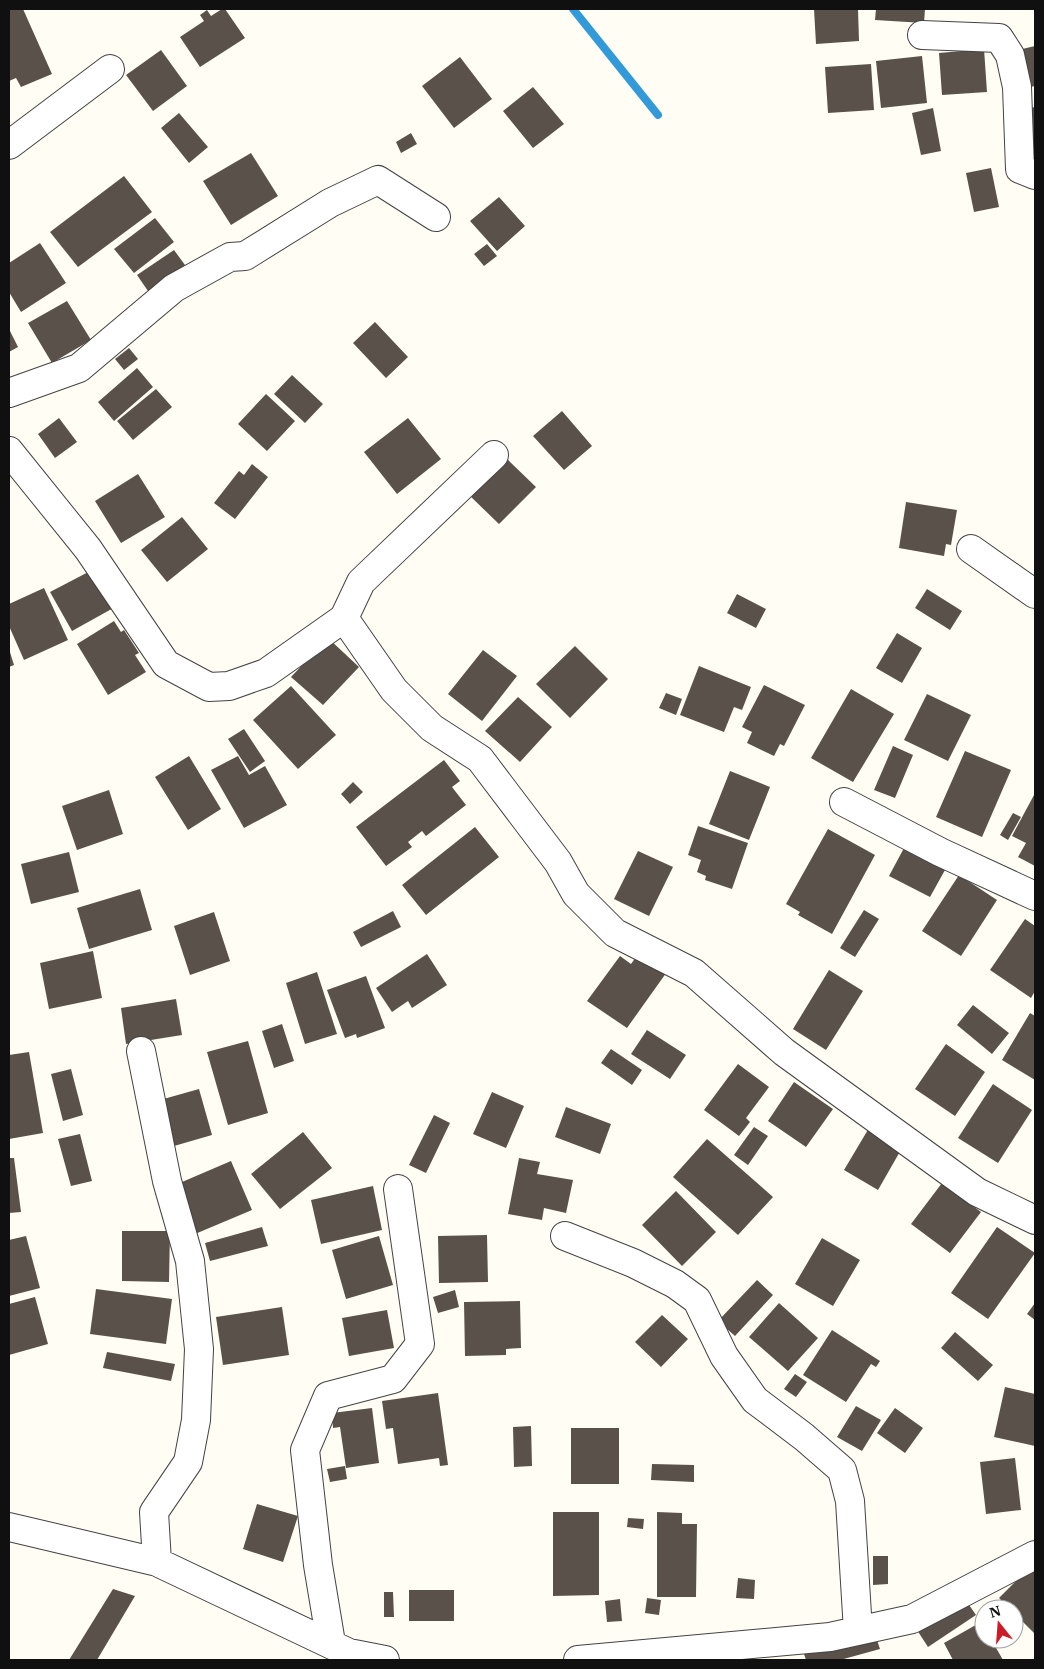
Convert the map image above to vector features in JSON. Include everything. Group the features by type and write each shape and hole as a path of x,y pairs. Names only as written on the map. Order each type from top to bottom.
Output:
{"street":[{"path":"922,35 1000,38 1010,55 1017,87 1020,169 1035,175"},
{"path":"9,145 110,69"},
{"path":"9,393 79,368 174,288 230,257 245,256 330,203 378,180 436,217"},
{"path":"9,451 88,549 166,664 209,687 229,686 266,673 344,618 361,582 494,455"},
{"path":"971,549 1035,594"},
{"path":"344,618 394,690 432,728 480,759 558,862 576,894 615,932 694,973 784,1052 977,1192 1035,1220"},
{"path":"844,802 940,852 1035,896"},
{"path":"141,1051 167,1181 190,1261 199,1350 196,1420 188,1462 154,1512 158,1562"},
{"path":"331,1643 318,1565 305,1450 328,1396 393,1379 420,1344 398,1189"},
{"path":"565,1236 633,1264 675,1284 697,1300 724,1356 755,1400 842,1470 850,1501 858,1631"},
{"path":"9,1528 158,1562 350,1653 375,1659"},
{"path":"578,1660 676,1656 830,1638 912,1620 1035,1555"}],"building":[{"path":"9,9 23,9 52,74 21,87 16,78 9,81"},
{"path":"225,9 245,38 200,67 180,37 204,21 200,15 207,10 211,16"},
{"path":"814,9 858,9 859,41 816,44"},
{"path":"876,9 925,9 924,23 875,20"},
{"path":"1035,46 1035,86 1026,88 1018,50"},
{"path":"984,49 987,92 942,95 939,53"},
{"path":"161,50 187,86 153,111 126,75"},
{"path":"922,56 927,103 881,108 876,61"},
{"path":"460,57 492,99 454,128 422,86"},
{"path":"871,64 874,110 828,113 825,67"},
{"path":"533,87 564,124 533,148 503,111"},
{"path":"1035,107 1035,155 1032,155 1025,109"},
{"path":"933,108 941,151 921,155 912,113"},
{"path":"179,113 208,147 189,163 161,128"},
{"path":"411,133 417,144 401,153 396,142"},
{"path":"251,153 278,196 231,225 203,181"},
{"path":"991,168 999,207 974,212 966,173"},
{"path":"124,176 152,212 78,267 50,232"},
{"path":"499,197 525,226 497,251 470,221"},
{"path":"155,218 174,242 134,273 114,249"},
{"path":"40,243 66,283 21,312 9,292 9,263"},
{"path":"487,244 497,256 484,266 474,254"},
{"path":"174,250 185,265 148,291 137,275"},
{"path":"67,301 91,340 52,363 28,323"},
{"path":"375,322 408,357 386,378 353,343"},
{"path":"9,329 18,347 9,352"},
{"path":"129,348 138,359 124,370 115,359"},
{"path":"137,368 153,387 114,421 98,402"},
{"path":"292,375 323,404 305,423 274,394"},
{"path":"156,389 172,407 133,440 117,421"},
{"path":"266,394 295,421 267,451 238,424"},
{"path":"562,411 592,446 564,470 533,436"},
{"path":"59,418 77,442 55,458 38,434"},
{"path":"408,418 441,459 397,494 364,452"},
{"path":"505,457 536,487 499,524 468,494"},
{"path":"252,464 268,477 235,519 214,503 239,471 244,475"},
{"path":"138,474 165,517 121,543 95,501"},
{"path":"906,502 957,510 951,545 946,544 944,556 899,548"},
{"path":"182,517 208,549 167,582 141,550"},
{"path":"96,568 117,606 72,631 50,592"},
{"path":"44,588 68,640 24,660 9,626 9,604"},
{"path":"927,589 962,611 950,630 915,608"},
{"path":"737,594 766,609 756,628 727,613"},
{"path":"114,621 121,632 124,630 139,653 135,655 146,672 108,695 77,644"},
{"path":"897,633 922,648 902,683 876,668"},
{"path":"328,638 359,667 323,705 291,677"},
{"path":"575,646 608,679 570,718 536,684"},
{"path":"9,649 14,665 9,667"},
{"path":"483,650 517,676 482,721 448,694"},
{"path":"699,666 751,687 742,710 734,707 724,732 680,715"},
{"path":"764,685 805,705 784,746 780,744 774,756 747,743 752,732 742,727"},
{"path":"291,686 336,735 298,769 253,720"},
{"path":"851,689 894,714 853,782 811,758"},
{"path":"666,693 682,699 676,715 659,708"},
{"path":"927,694 971,715 948,761 904,740"},
{"path":"518,697 552,727 520,762 485,731"},
{"path":"244,729 265,761 250,772 228,739"},
{"path":"893,746 913,755 895,798 874,790"},
{"path":"965,751 1011,770 982,837 936,817"},
{"path":"189,756 221,809 188,830 155,777"},
{"path":"238,756 249,775 265,766 287,805 244,828 211,770"},
{"path":"444,760 460,781 452,787 466,805 426,836 422,831 408,842 412,847 386,866 356,827"},
{"path":"730,771 770,787 749,840 709,824"},
{"path":"353,782 363,792 350,804 341,794"},
{"path":"109,790 123,834 77,850 62,806"},
{"path":"1034,795 1035,866 1018,857 1026,843 1012,836"},
{"path":"1013,813 1021,817 1008,840 1000,835"},
{"path":"698,826 748,843 732,889 705,880 706,876 697,872 701,860 688,855"},
{"path":"475,827 499,857 426,915 402,885"},
{"path":"828,829 875,855 832,934 798,915 800,912 786,904"},
{"path":"904,848 945,870 930,897 889,876"},
{"path":"638,851 673,867 649,916 614,899"},
{"path":"69,852 79,892 31,904 21,864"},
{"path":"959,875 997,900 961,956 922,931"},
{"path":"140,889 152,930 89,949 77,908"},
{"path":"864,910 879,919 855,957 840,948"},
{"path":"393,911 401,927 361,947 353,932"},
{"path":"214,912 230,961 190,975 174,926"},
{"path":"1025,919 1035,926 1035,991 1031,998 990,970"},
{"path":"641,950 669,969 627,1028 587,1001 620,956 631,964"},
{"path":"93,951 102,998 49,1009 40,963"},
{"path":"427,954 447,985 412,1008 408,1001 392,1012 376,988"},
{"path":"829,970 863,991 826,1050 793,1029"},
{"path":"317,972 337,1034 305,1044 286,983"},
{"path":"366,976 385,1028 357,1038 356,1034 345,1038 327,990"},
{"path":"176,999 182,1035 126,1044 121,1008"},
{"path":"973,1005 1009,1033 992,1054 957,1025"},
{"path":"1030,1013 1035,1016 1035,1080 1002,1060"},
{"path":"282,1024 294,1061 274,1068 262,1031"},
{"path":"647,1030 686,1055 670,1079 631,1054"},
{"path":"248,1041 268,1113 228,1125 207,1052"},
{"path":"946,1044 985,1072 955,1116 915,1089"},
{"path":"611,1049 642,1070 632,1085 601,1063"},
{"path":"29,1052 43,1133 9,1139 9,1055"},
{"path":"738,1064 769,1087 746,1118 750,1122 739,1136 704,1110"},
{"path":"71,1069 83,1115 63,1121 51,1074"},
{"path":"794,1082 833,1109 806,1147 768,1121"},
{"path":"993,1084 1032,1110 998,1163 958,1138"},
{"path":"199,1089 212,1135 174,1146 160,1100"},
{"path":"492,1092 524,1106 506,1148 473,1134"},
{"path":"566,1107 611,1124 600,1154 555,1137"},
{"path":"434,1115 450,1123 426,1173 409,1165"},
{"path":"754,1127 768,1136 748,1165 734,1155"},
{"path":"869,1128 902,1148 878,1190 844,1170"},
{"path":"303,1132 332,1168 280,1209 251,1174"},
{"path":"80,1134 92,1181 71,1186 58,1139"},
{"path":"707,1139 773,1197 738,1235 673,1177"},
{"path":"9,1158 14,1158 21,1212 9,1213"},
{"path":"519,1158 540,1162 537,1174 573,1180 566,1213 544,1208 542,1220 508,1214"},
{"path":"231,1161 252,1210 195,1234 175,1185"},
{"path":"942,1183 981,1212 950,1253 911,1224"},
{"path":"373,1186 382,1230 321,1244 311,1200"},
{"path":"676,1191 716,1232 682,1266 642,1225"},
{"path":"262,1227 268,1246 210,1261 205,1243"},
{"path":"997,1227 1035,1253 988,1319 951,1293"},
{"path":"122,1231 170,1231 169,1282 122,1281"},
{"path":"487,1235 488,1282 439,1283 438,1236"},
{"path":"26,1236 40,1288 9,1296 9,1240"},
{"path":"379,1236 393,1285 346,1299 332,1250"},
{"path":"822,1238 860,1260 833,1306 795,1284"},
{"path":"757,1280 773,1295 735,1336 718,1321"},
{"path":"96,1289 172,1299 166,1344 90,1334"},
{"path":"455,1290 459,1307 438,1313 433,1297"},
{"path":"35,1297 48,1344 9,1355 9,1304"},
{"path":"520,1301 521,1348 506,1349 506,1355 465,1356 464,1302"},
{"path":"779,1303 818,1338 788,1371 749,1337"},
{"path":"1035,1303 1035,1320 1027,1314"},
{"path":"282,1307 289,1355 223,1365 216,1317"},
{"path":"387,1310 394,1348 349,1356 342,1318"},
{"path":"662,1315 688,1339 661,1367 635,1342"},
{"path":"832,1330 880,1361 876,1367 871,1364 846,1402 803,1375"},
{"path":"955,1332 993,1365 978,1381 941,1348"},
{"path":"107,1352 175,1364 171,1381 103,1368"},
{"path":"795,1374 807,1382 796,1397 784,1389"},
{"path":"1005,1387 1035,1394 1035,1446 994,1437"},
{"path":"438,1393 448,1465 440,1466 439,1458 398,1464 393,1428 386,1429 382,1401"},
{"path":"856,1406 881,1420 862,1451 837,1437"},
{"path":"372,1408 379,1463 346,1468 340,1427 333,1428 332,1413"},
{"path":"895,1408 923,1428 905,1453 877,1433"},
{"path":"531,1426 532,1466 514,1467 513,1427"},
{"path":"571,1428 619,1428 619,1484 571,1484"},
{"path":"1015,1458 1021,1510 986,1514 980,1462"},
{"path":"652,1464 694,1465 694,1482 651,1480"},
{"path":"345,1466 347,1479 330,1482 327,1469"},
{"path":"257,1504 298,1516 283,1562 243,1549"},
{"path":"553,1512 599,1512 599,1595 553,1596"},
{"path":"657,1512 682,1513 682,1524 697,1524 696,1597 657,1597"},
{"path":"628,1518 644,1519 643,1529 627,1527"},
{"path":"873,1556 888,1556 888,1584 873,1585"},
{"path":"1035,1562 1035,1634 1024,1623 1024,1599 999,1598"},
{"path":"738,1578 755,1580 754,1599 736,1598"},
{"path":"113,1589 135,1596 97,1660 69,1660"},
{"path":"409,1590 454,1590 454,1621 409,1621"},
{"path":"384,1592 393,1592 394,1617 384,1617"},
{"path":"647,1598 661,1600 659,1615 645,1613"},
{"path":"620,1599 622,1621 607,1622 605,1601"},
{"path":"965,1599 974,1612 974,1616 928,1647 917,1630"},
{"path":"974,1626 974,1649 997,1649 1003,1660 953,1660 944,1643"},
{"path":"875,1634 880,1649 840,1660 806,1660 804,1654"}],"waterway":[{"path":"573,9 658,115"}]}
